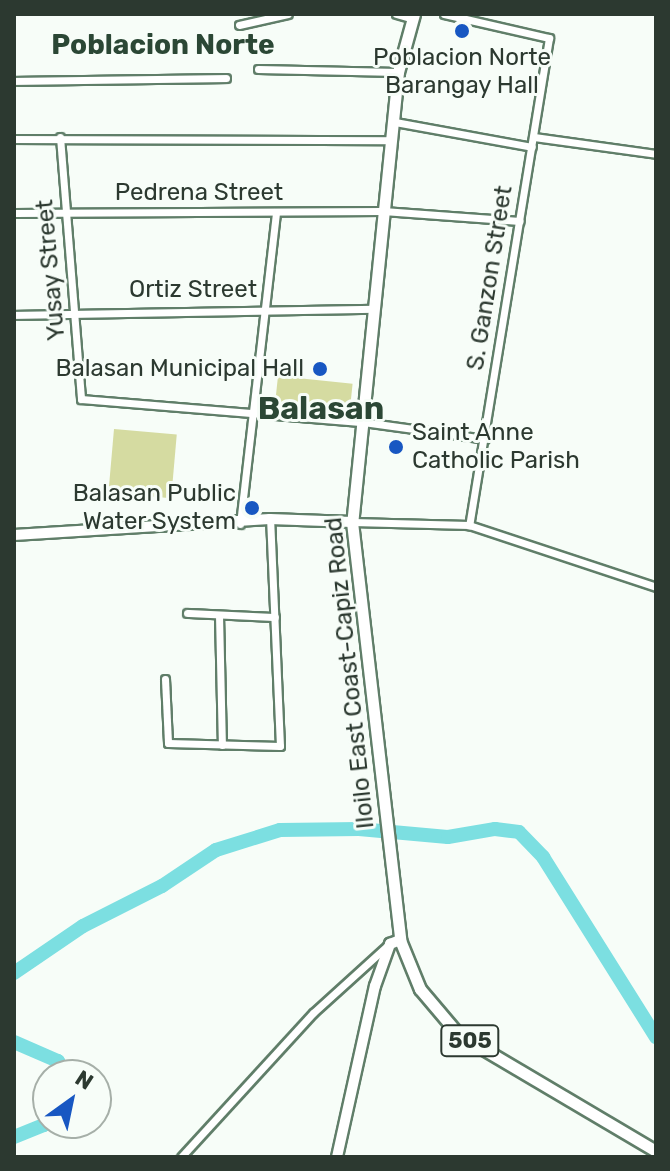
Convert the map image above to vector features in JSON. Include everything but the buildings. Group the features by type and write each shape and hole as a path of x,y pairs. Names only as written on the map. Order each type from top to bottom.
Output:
{"main road":[{"name":"Iloilo East Coast-Capiz Road","path":"413,16 398,72 352,522 386,813 395,942 420,989 458,1034 656,1151"}],"street":[{"path":"239,25 288,14"},
{"path":"396,14 413,16"},
{"name":"S. Ganzon Street","path":"444,14 549,38 469,525"},
{"path":"258,69 398,72"},
{"path":"14,81 226,78"},
{"path":"395,122 532,147"},
{"name":"Yusay Street","path":"60,137 81,399 250,412"},
{"path":"534,137 656,154"},
{"path":"14,139 392,140"},
{"name":"Pedrena Street","path":"14,213 383,211 520,221"},
{"path":"240,524 250,412 276,212"},
{"name":"Ortiz Street","path":"14,315 74,310 372,309"},
{"path":"250,412 363,422 485,439"},
{"path":"165,679 168,743 280,746 270,519"},
{"path":"14,535 240,524 270,519 469,525 656,587"},
{"path":"187,613 275,617"},
{"path":"219,615 222,745"},
{"path":"181,1157 313,1013 395,942"},
{"path":"337,1157 375,986 395,942"}],"green space":[{"path":"278,376 353,384 349,416 275,408"},
{"path":"114,429 177,434 171,498 108,493"}],"waterway":[{"path":"14,973 83,926 162,886 216,850 280,830 359,829 448,837 495,829 519,832 543,857 656,1037"},
{"path":"14,1042 53,1059"},
{"path":"14,1137 32,1130"}],"place":[{"name":"Poblacion Norte Barangay Hall","path":"462,31"},
{"name":"Balasan Municipal Hall","path":"320,369"},
{"name":"Saint Anne Catholic Parish","path":"396,447"},
{"name":"Balasan Public Water System","path":"252,508"}],"district":[{"name":"Poblacion Norte","path":"163,45"},
{"name":"Balasan","path":"321,408"}]}
